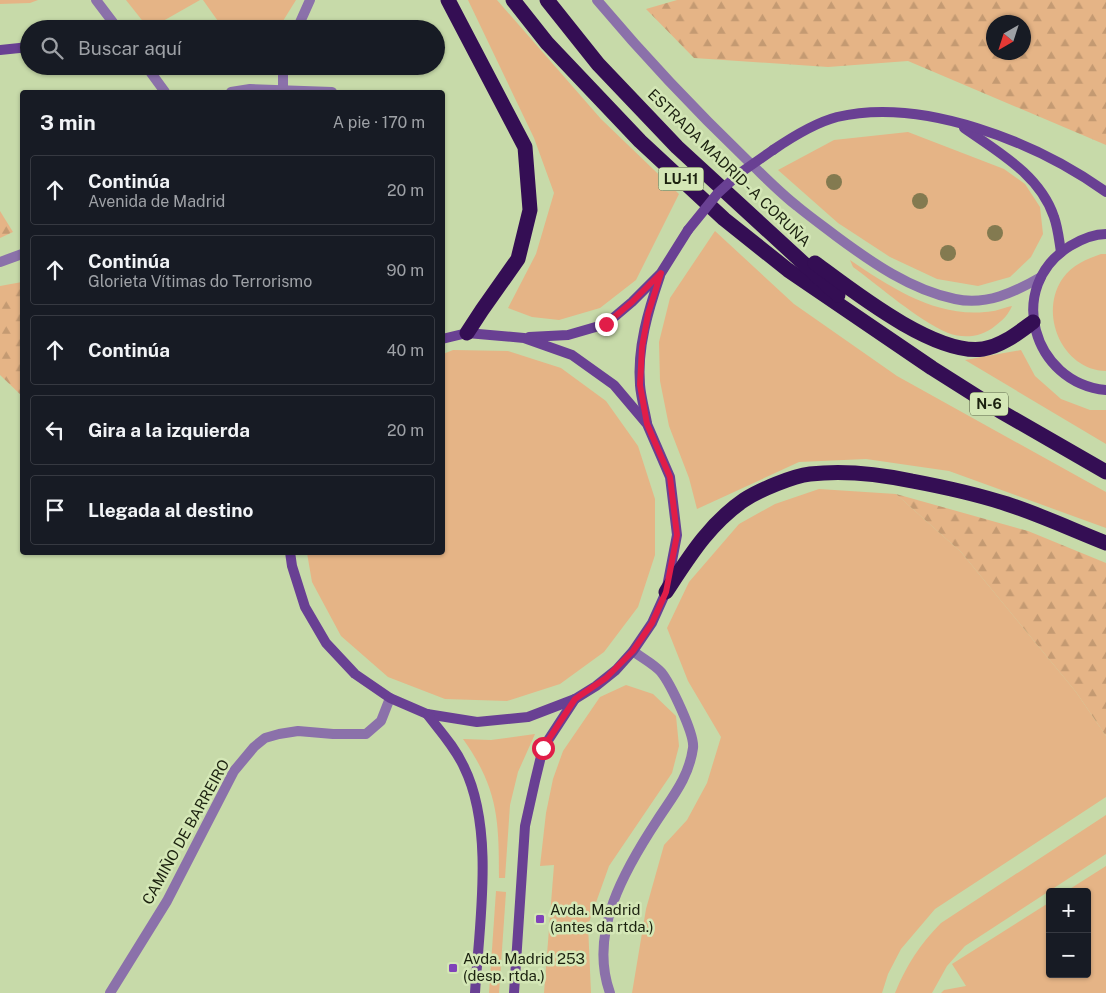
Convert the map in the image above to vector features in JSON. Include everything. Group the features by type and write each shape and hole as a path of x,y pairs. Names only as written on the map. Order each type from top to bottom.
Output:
{"highway":[{"path":"448,0 525,147 530,210 518,259 467,333"},
{"name":"ESTRADA MADRID - A CORUÑA","path":"513,0 547,43 640,141 724,219 788,270 932,368 1000,411 1106,472"},
{"name":"ESTRADA MADRID - A CORUÑA","path":"548,0 605,70 677,147 876,330"},
{"path":"752,216 844,284 900,322 940,342 968,350 983,349 997,345 1033,322"},
{"path":"666,592 697,544 719,520 744,500 773,485 809,474 846,473 888,476 952,488 1008,504 1106,543"}],"street":[{"path":"96,0 111,20"},
{"path":"301,20 310,0"},
{"path":"597,0 635,45 721,135 795,205 866,259 902,279 956,300 987,300 1017,290 1041,277"},
{"path":"0,50 20,48"},
{"path":"153,75 164,90"},
{"path":"244,90 283,90 283,75"},
{"path":"445,338 467,333 524,338 568,335 606,324 632,302 661,273 688,230 718,193 740,173 798,133 835,117 870,111 906,113 992,132 1075,172 1106,192"},
{"path":"957,123 1020,167 1039,190 1054,215 1061,252"},
{"path":"1106,234 1080,240 1061,252 1050,263 1041,277 1034,299 1033,322 1040,345 1053,364 1070,380 1093,389 1106,390"},
{"path":"0,262 20,255"},
{"path":"290,555 305,607 326,643 355,674 390,698 427,714 477,722 528,717 575,699 603,680 616,670 633,651 652,623 666,592 677,535 670,477 647,424 640,385 642,347 648,314 661,273"},
{"path":"524,338 572,355 614,385 647,424"},
{"path":"610,993 605,979 604,932 613,902 651,830 684,780 694,746 688,721 661,672 633,651"},
{"name":"CAMIÑO DE BARREIRO","path":"110,993 167,900 202,836 234,771 254,747 265,738 298,731 366,734 381,721 390,698"},
{"path":"514,993 525,826 543,748 575,699"},
{"path":"427,714 448,741 464,767 477,800 482,836 482,883 475,993"}],"green space":[{"path":"0,0 38,0 30,3 0,4"},
{"path":"126,0 200,0 165,20 142,20"},
{"path":"203,0 296,0 284,20 217,20"},
{"path":"468,0 497,0 601,119 679,194 636,280 600,308 559,320 532,317 508,308 536,254 554,193 534,138"},
{"path":"677,0 1106,0 1106,145 908,61 828,67 694,58 646,9"},
{"path":"908,132 1004,169 1025,184 1040,207 1043,234 1031,257 1010,277 978,286 937,279 890,257 838,223 778,170 834,140"},
{"path":"0,211 13,232 0,238"},
{"path":"715,231 794,304 897,376 1106,492 1106,528 949,471 866,459 799,462 697,509 689,478 669,426 660,381 659,342 670,298"},
{"path":"1101,254 1106,254 1106,371 1090,368 1077,361 1066,350 1054,323 1053,307 1056,292 1067,273 1080,263"},
{"path":"850,260 897,290 931,305 948,310 988,312 1012,306 1003,319 984,333 973,336 954,335 936,327 912,312 853,267"},
{"path":"20,282 20,394 0,375 0,286"},
{"path":"453,350 508,351 561,368 606,401 638,446 655,499 655,555 638,607 604,652 560,684 507,701 445,699 388,677 341,636 312,582 307,555 445,555 445,353"},
{"path":"1021,350 1035,376 1061,399 1090,410 1106,410 1106,444 965,360"},
{"path":"819,489 896,494 961,552 1076,692 1106,736 1106,797 935,909 901,949 888,974 882,993 632,993 646,909 664,845 687,820 707,783 721,737 688,681 667,628 689,582 739,524 775,504"},
{"path":"896,494 1028,531 1106,563 1106,736 1076,692 961,552"},
{"path":"626,685 653,694 676,716 679,746 672,773 609,866 588,925 591,993 544,993 554,865 540,866 546,813 553,779 563,751 600,697"},
{"path":"535,734 518,772 510,805 505,878 499,878 497,821 490,789 475,757 463,739 491,740"},
{"path":"1106,815 1106,854 1054,888 1046,888 1046,893 965,946 947,966 932,993 895,993 914,956 941,923"},
{"path":"1106,866 1106,993 941,993 944,990 966,986 952,964 1046,905 1046,978 1091,978 1091,888 1071,888"},
{"path":"496,891 506,892 499,993 489,993"}],"place":[{"name":"Avda. Madrid (antes da rtda.)","path":"540,919"},
{"name":"Avda. Madrid 253 (desp. rtda.)","path":"453,968"}],"route":[{"path":"543,748 575,699 596,686 616,670 633,651 652,623 666,592 677,535 670,477 647,424 640,385 642,347 648,314 661,273 632,302 606,324"}]}
